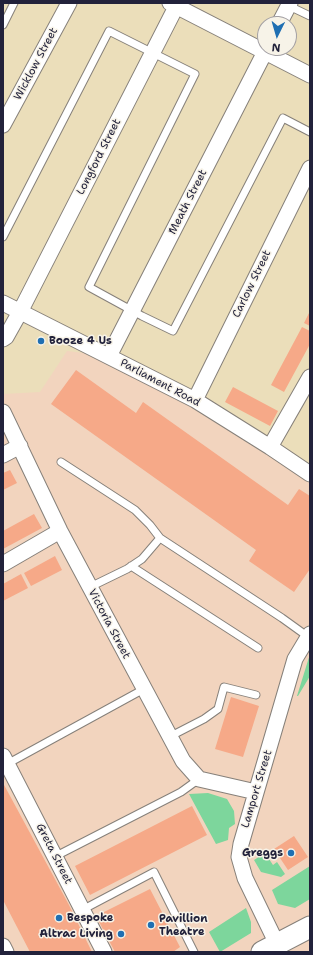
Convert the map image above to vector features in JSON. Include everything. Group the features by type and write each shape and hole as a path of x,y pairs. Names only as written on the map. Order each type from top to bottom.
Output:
{"main road":[{"path":"270,948 310,927"}],"street":[{"name":"Wicklow Street","path":"3,125 69,3"},
{"path":"175,4 257,45"},
{"name":"Longford Street","path":"3,339 6,337 20,312 153,52 175,4"},
{"path":"282,16 287,4"},
{"name":"Meath Street","path":"109,356 263,56"},
{"path":"277,56 310,75"},
{"name":"Carlow Street","path":"195,400 310,168"},
{"name":"Parliament Road","path":"3,303 195,400 310,474"},
{"path":"270,447 310,377"},
{"name":"Victoria Street","path":"3,412 60,532 144,689 183,760 199,778"},
{"path":"3,455 20,446"},
{"path":"3,564 60,532"},
{"name":"Lamport Street","path":"270,948 239,857 256,792 295,659 309,635"},
{"name":"Greta Street","path":"5,760 56,856 104,952"},
{"path":"199,778 256,792"},
{"path":"3,946 6,952"}],"lane":[{"path":"3,25 14,3"},
{"path":"287,4 310,16"},
{"path":"3,237 110,31 195,74 89,287 173,331 283,118 310,132"},
{"path":"61,462 135,510 160,538 309,635"},
{"path":"90,587 142,559 160,538"},
{"path":"131,566 258,648"},
{"path":"170,737 204,719 218,709 224,687 256,695"},
{"path":"5,760 144,689"},
{"path":"56,856 181,792 199,778"},
{"path":"82,910 154,872 194,952"}],"shaded area":[{"path":"67,351 109,356 310,474 310,952 6,952 3,946 3,394 40,392"}],"green space":[{"path":"310,654 310,676 297,696"},
{"path":"208,793 227,799 234,811 235,824 229,828 228,840 216,844 189,794"},
{"path":"265,853 273,865 277,862 285,874 281,877 261,872 254,860"},
{"path":"310,866 310,899 295,908 278,904 272,890"},
{"path":"246,908 251,922 251,933 220,952 209,932"}],"building":[{"path":"310,311 310,326 304,323"},
{"path":"302,327 310,331 310,344 284,392 271,385"},
{"path":"76,370 136,413 143,402 288,505 299,489 310,496 310,569 294,592 249,561 256,550 51,404"},
{"path":"233,387 278,411 270,426 225,402"},
{"path":"10,470 17,483 3,490 3,473"},
{"path":"34,514 42,528 3,549 3,531"},
{"path":"55,556 62,570 31,586 24,573"},
{"path":"21,574 28,588 3,601 3,584"},
{"path":"231,697 259,706 243,757 215,749"},
{"path":"3,783 69,905 92,952 30,952 3,900"},
{"path":"192,806 207,835 90,895 75,866"},
{"name":"Greggs","path":"294,836 308,857 288,870 274,849"},
{"name":"Pavillion Theatre","path":"150,889 180,947 173,952 115,952 96,916"}],"place":[{"name":"Booze 4 Us","path":"41,341"},
{"name":"Greggs","path":"291,853"},
{"name":"Bespoke","path":"59,918"},
{"name":"Pavillion Theatre","path":"151,925"},
{"name":"Altrac Living","path":"121,934"}]}
